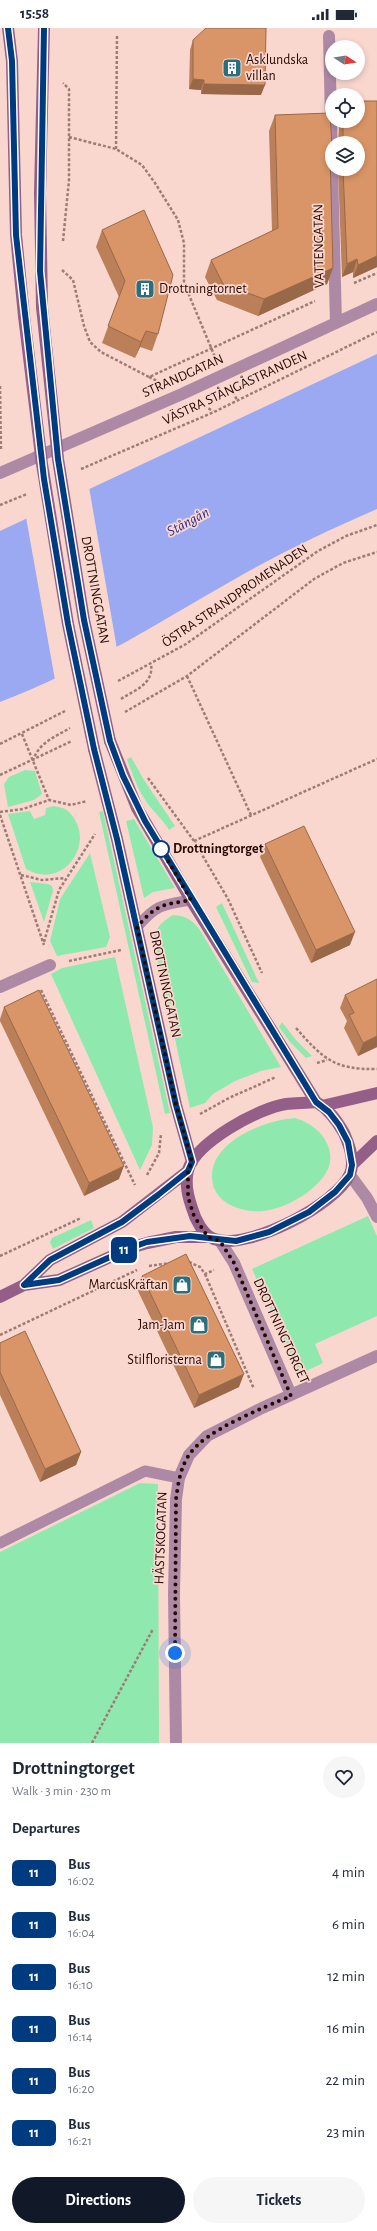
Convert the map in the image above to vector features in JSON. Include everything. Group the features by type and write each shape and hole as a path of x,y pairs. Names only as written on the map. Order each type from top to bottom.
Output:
{"main road":[{"name":"DROTTNINGGATAN","path":"8,28 12,61 16,235 24,316 43,472 68,624 94,749 117,839 190,1166 188,1197 194,1216 208,1237"},
{"name":"DROTTNINGGATAN","path":"44,28 40,193 42,307 58,459 84,620 110,741 137,808 191,900 295,1070 319,1104 339,1125 348,1142 351,1170"},
{"path":"0,1297 24,1285 50,1260 122,1222 190,1166 207,1145 223,1132 261,1112 285,1104 319,1104 377,1093"},
{"path":"24,1285 59,1280 130,1248 147,1242 176,1237 208,1237 220,1241 236,1241 276,1229 309,1212 335,1192 351,1170 377,1141"}],"street":[{"path":"329,36 331,136"},
{"name":"VATTENGATAN","path":"332,176 336,323"},
{"name":"STRANDGATAN","path":"0,473 182,394 377,304"},
{"path":"0,987 33,971 50,965"},
{"path":"351,1170 368,1198 377,1217"},
{"name":"DROTTNINGTORGET","path":"220,1241 234,1263 291,1396 377,1356"},
{"name":"HÄSTSKOGATAN","path":"176,1743 174,1594 176,1499 179,1478 188,1455 207,1436 262,1408 291,1396"}],"lane":[{"path":"137,927 151,911 166,904 191,900"},
{"path":"0,1543 146,1471 179,1478"}],"path":[{"path":"116,148 117,36"},
{"path":"62,244 66,222 69,89"},
{"path":"69,137 116,148 142,165 178,220 184,243 184,283 206,340"},
{"path":"58,274 59,266 73,280 84,326 90,342 101,352 149,377 210,347 336,293 377,273"},
{"name":"VÄSTRA STÅNGÅSTRANDEN","path":"101,460 214,412 377,332"},
{"path":"0,386 2,406 0,473"},
{"path":"0,505 10,502"},
{"name":"ÖSTRA STRANDPROMENADEN","path":"117,682 186,644 318,551 346,536 377,525"},
{"path":"118,716 186,676 314,579 343,563 377,552"},
{"path":"186,676 251,815"},
{"path":"0,744 22,734 69,708"},
{"path":"22,734 49,800"},
{"path":"0,775 33,761 78,738"},
{"path":"194,841 377,759"},
{"path":"148,777 194,841 228,899 265,978"},
{"path":"0,812 23,809 49,800 71,805 88,801"},
{"path":"0,815 44,942 50,965 121,950"},
{"path":"44,942 59,890 95,833"},
{"path":"20,875 42,880 66,877"},
{"path":"33,971 134,1185"},
{"path":"295,1027 312,1047 327,1060 357,1069 377,1069"},
{"path":"143,1178 148,1174 159,1153 161,1126 200,1114 260,1083 327,1060"},
{"path":"130,1189 139,1181"},
{"path":"0,1256 88,1215"},
{"path":"187,1262 200,1267 205,1274 262,1408"},
{"path":"0,1335 144,1266 174,1263"},
{"path":"205,1274 234,1263"},
{"path":"92,1743 154,1628"}],"green space":[{"path":"131,757 144,780 175,826 169,830 140,791 127,759"},
{"path":"25,770 35,771 42,794 34,800 8,807 4,784 9,777"},
{"path":"54,806 67,810 77,823 80,836 78,848 73,860 64,868 53,874 40,874 26,869 8,814 30,811 34,819 45,815 46,808"},
{"path":"103,811 170,1113 165,1114 99,812"},
{"path":"134,819 175,888 153,892 144,898 126,821"},
{"path":"90,853 110,937 106,947 57,956 50,941 60,899"},
{"path":"30,882 48,884 52,886 53,891 44,922"},
{"path":"222,903 259,983 252,982 216,907"},
{"path":"173,915 182,916 189,919 200,930 281,1067 261,1071 235,1081 213,1094 205,1103 190,1108 153,938 156,930 161,924"},
{"path":"115,957 153,1127 152,1145 140,1170 51,974 62,968"},
{"path":"282,1022 296,1040 312,1056 306,1058 290,1042 279,1027"},
{"path":"295,1118 314,1128 322,1135 327,1144 330,1153 330,1163 319,1182 312,1189 294,1201 275,1209 265,1211 245,1210 235,1207 223,1200 216,1193 212,1173 216,1160 225,1148 237,1138 251,1130 266,1124"},
{"path":"368,1216 377,1236 377,1316 315,1344 323,1363 300,1374 252,1269"},
{"path":"91,1220 94,1228 53,1249 50,1242 52,1238"},
{"path":"140,1483 158,1484 159,1743 0,1743 0,1552"}],"water":[{"name":"Stångån","path":"377,354 377,509 312,538 218,588 96,658 33,689 0,702 0,531"}],"pier":[{"path":"89,487 117,649 55,680 26,517"}],"building":[{"name":"Asklundska villan","path":"206,28 266,28 265,85 204,84 204,80 193,79 193,40"},
{"path":"365,101 377,101 377,256 358,265 357,259 347,264 343,176 365,176 365,136 343,136 343,128 365,128"},
{"path":"325,113 325,128 331,128 331,136 325,136 325,176 331,176 333,268 264,299 223,284 211,260 278,228 275,115"},
{"name":"Drottningtornet","path":"144,210 173,275 158,334 146,331 141,342 108,326 125,281 102,230"},
{"path":"304,826 355,932 316,950 265,844"},
{"path":"377,979 377,1036 363,1043 349,1015 354,1013 345,995"},
{"path":"39,990 124,1166 89,1183 4,1007"},
{"path":"186,1254 244,1374 199,1395 142,1276"},
{"path":"25,1331 81,1452 45,1469 0,1372 0,1343"}],"bus line":[{"name":"11","path":"8,28 12,61 16,235 24,316 44,479 68,624 94,749 117,839 176,1105 192,1162 188,1171 122,1222 50,1260 24,1285 59,1280 130,1248 147,1242 190,1236 208,1237 220,1241 236,1241 269,1232 309,1212 335,1192 350,1175 352,1165 348,1142 339,1125 329,1112 316,1102 295,1070 191,900 137,808 110,741 84,620 58,459 42,307 40,271 40,193 44,28"}],"place":[{"name":"Asklundska villan","path":"232,68"},
{"name":"Drottningtornet","path":"145,289"},
{"name":"Drottningtorget","path":"161,849"},
{"name":"MarcusKräftan","path":"182,1285"},
{"name":"Jam-Jam","path":"199,1325"},
{"name":"Stilfloristerna","path":"216,1360"}],"route":[{"path":"161,849 191,900 166,904 151,911 137,927 176,1105 192,1162 188,1171 188,1197 194,1216 208,1237 220,1241 234,1263 291,1396 262,1408 207,1436 188,1455 179,1478 176,1499 174,1594 175,1653"}]}
